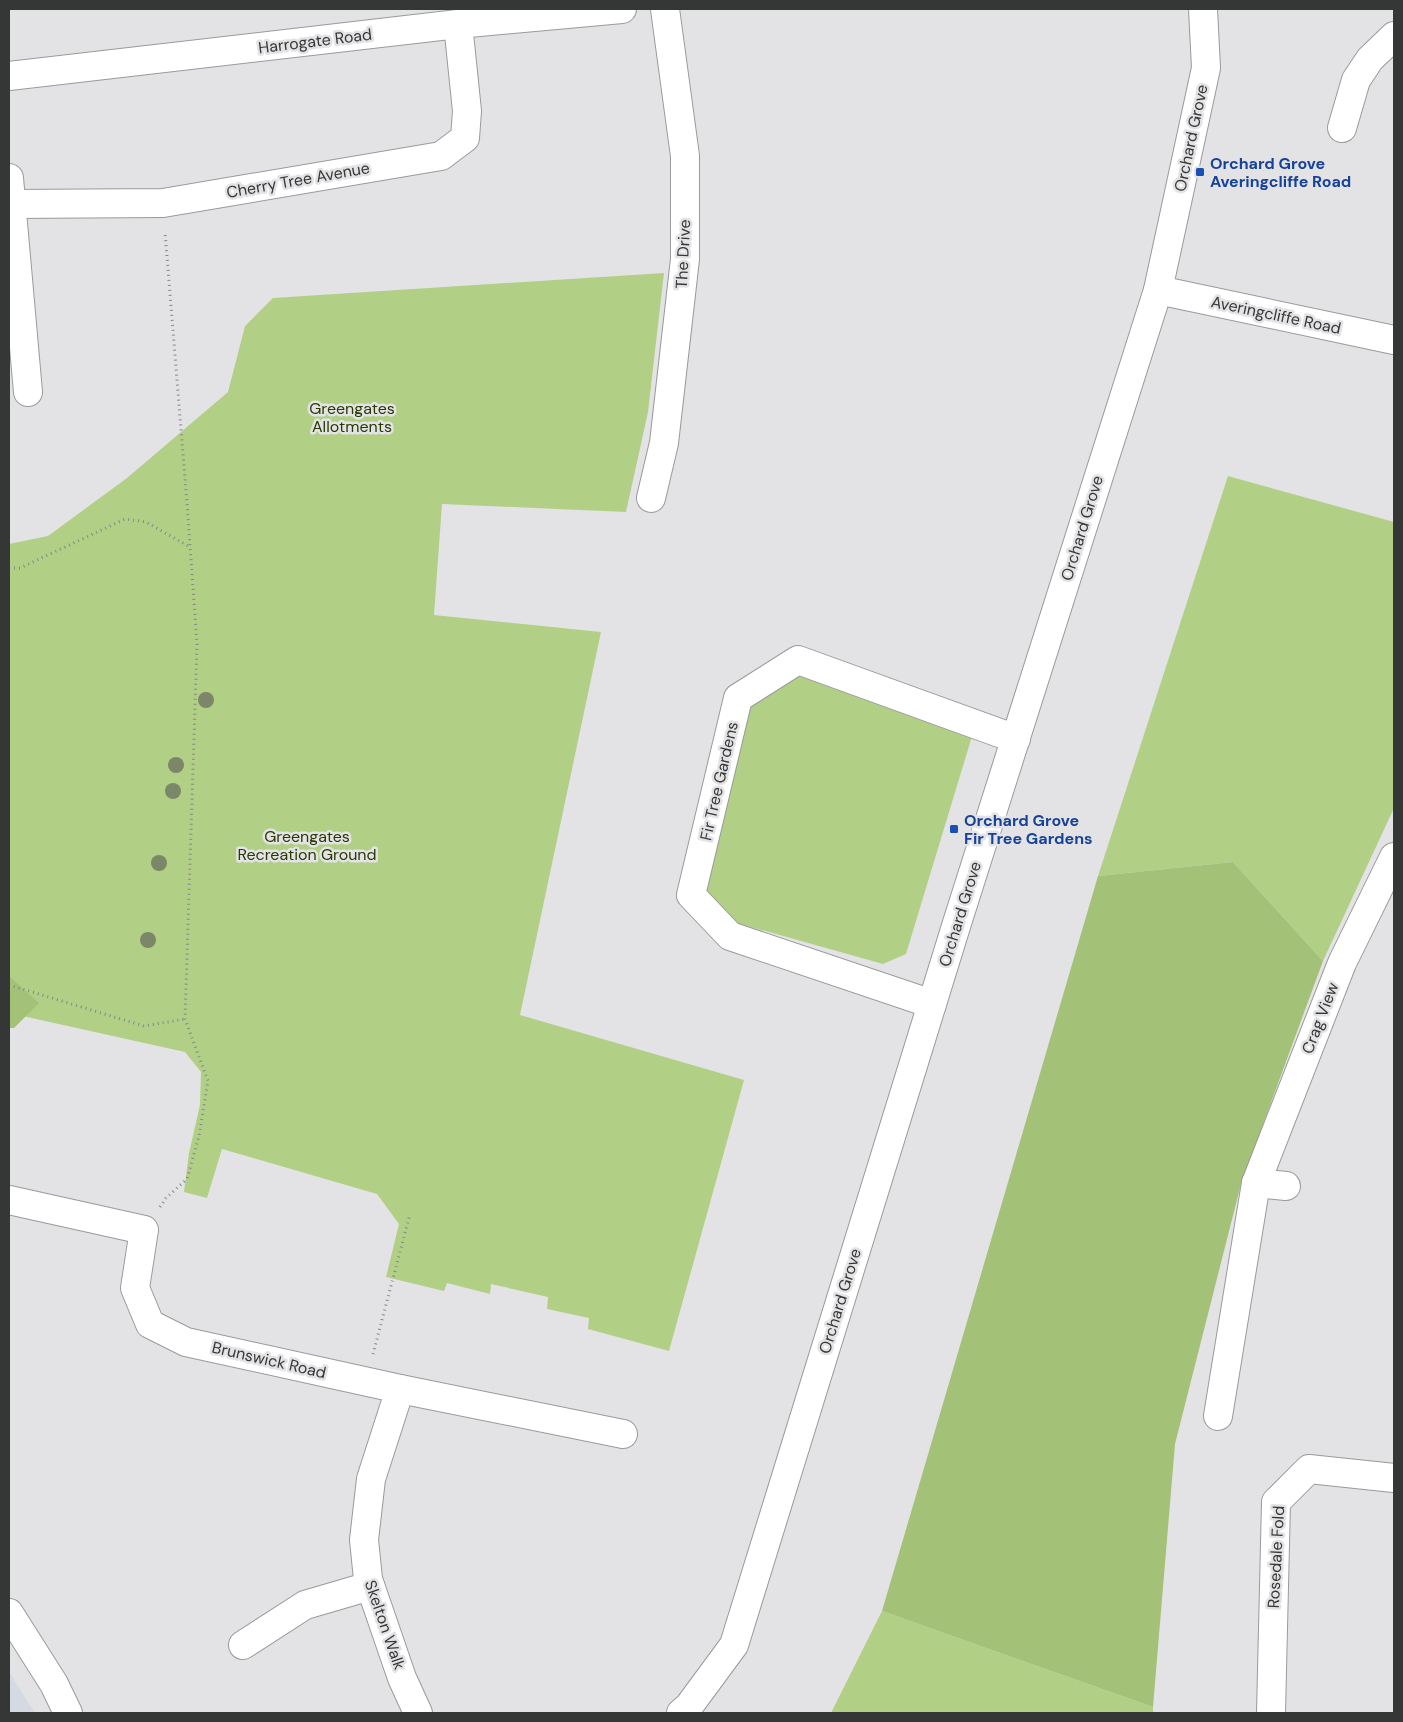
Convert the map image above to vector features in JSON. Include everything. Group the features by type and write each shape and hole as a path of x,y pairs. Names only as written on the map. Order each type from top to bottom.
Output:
{"street":[{"name":"Harrogate Road","path":"9,76 458,24 622,9"},
{"name":"The Drive","path":"651,498 664,443 685,259 685,156 665,9"},
{"name":"Orchard Grove","path":"681,1713 689,1706 734,1644 932,1004 1158,290 1206,68 1203,9"},
{"name":"Cherry Tree Avenue","path":"11,204 163,203 441,156 465,138 467,111 458,24"},
{"path":"1342,128 1356,80 1370,59 1394,36"},
{"path":"9,178 28,392"},
{"name":"Averingcliffe Road","path":"1158,290 1394,340"},
{"name":"Fir Tree Gardens","path":"932,1004 730,936 691,895 738,698 798,660 1016,739"},
{"name":"Crag View","path":"1218,1416 1256,1182 1342,963 1394,857"},
{"path":"1256,1182 1286,1186"},
{"path":"9,1200 144,1230"},
{"name":"Brunswick Road","path":"144,1230 135,1288 150,1324 186,1342 366,1382 623,1434"},
{"name":"Skelton Walk","path":"400,1389 371,1479 364,1540 370,1586 402,1678 418,1713"},
{"name":"Rosedale Fold","path":"1271,1713 1276,1502 1309,1469 1394,1478"},
{"path":"243,1645 305,1605 370,1586"},
{"path":"9,1613 54,1684 68,1713"}],"path":[{"path":"144,1230 166,1198 187,1179 199,1136 208,1081 185,1019 197,644 163,203"},
{"path":"9,568 20,568 125,519 146,522 190,547"},
{"path":"9,985 144,1026 185,1019"},
{"path":"366,1382 410,1214"}],"shaded area":[{"path":"9,1672 35,1713 9,1713"}],"green space":[{"name":"Greengates Recreation Ground","path":"664,273 648,412 626,512 442,504 434,615 601,632 520,1015 744,1080 669,1351 588,1329 589,1318 547,1309 548,1297 491,1284 490,1294 447,1283 444,1291 386,1277 399,1224 377,1194 222,1149 207,1198 184,1192 189,1153 200,1105 201,1072 185,1052 9,1013 9,544 48,536 127,478 228,392 245,326 273,298"},
{"path":"1228,476 1394,522 1394,808 1323,961 1233,862 1098,876"},
{"path":"797,671 973,733 906,954 883,964 726,920 699,891 753,688"},
{"path":"1233,862 1323,961 1241,1184 1175,1444 1153,1707 882,1611 1098,876"},
{"path":"9,976 39,1003 14,1028 9,1028"},
{"path":"882,1611 1153,1707 1153,1713 831,1713"}],"place":[{"name":"Orchard Grove Averingcliffe Road","path":"1200,172"},
{"name":"Orchard Grove Fir Tree Gardens","path":"954,829"}],"park label":[{"name":"Greengates Allotments","path":"352,417"}]}
